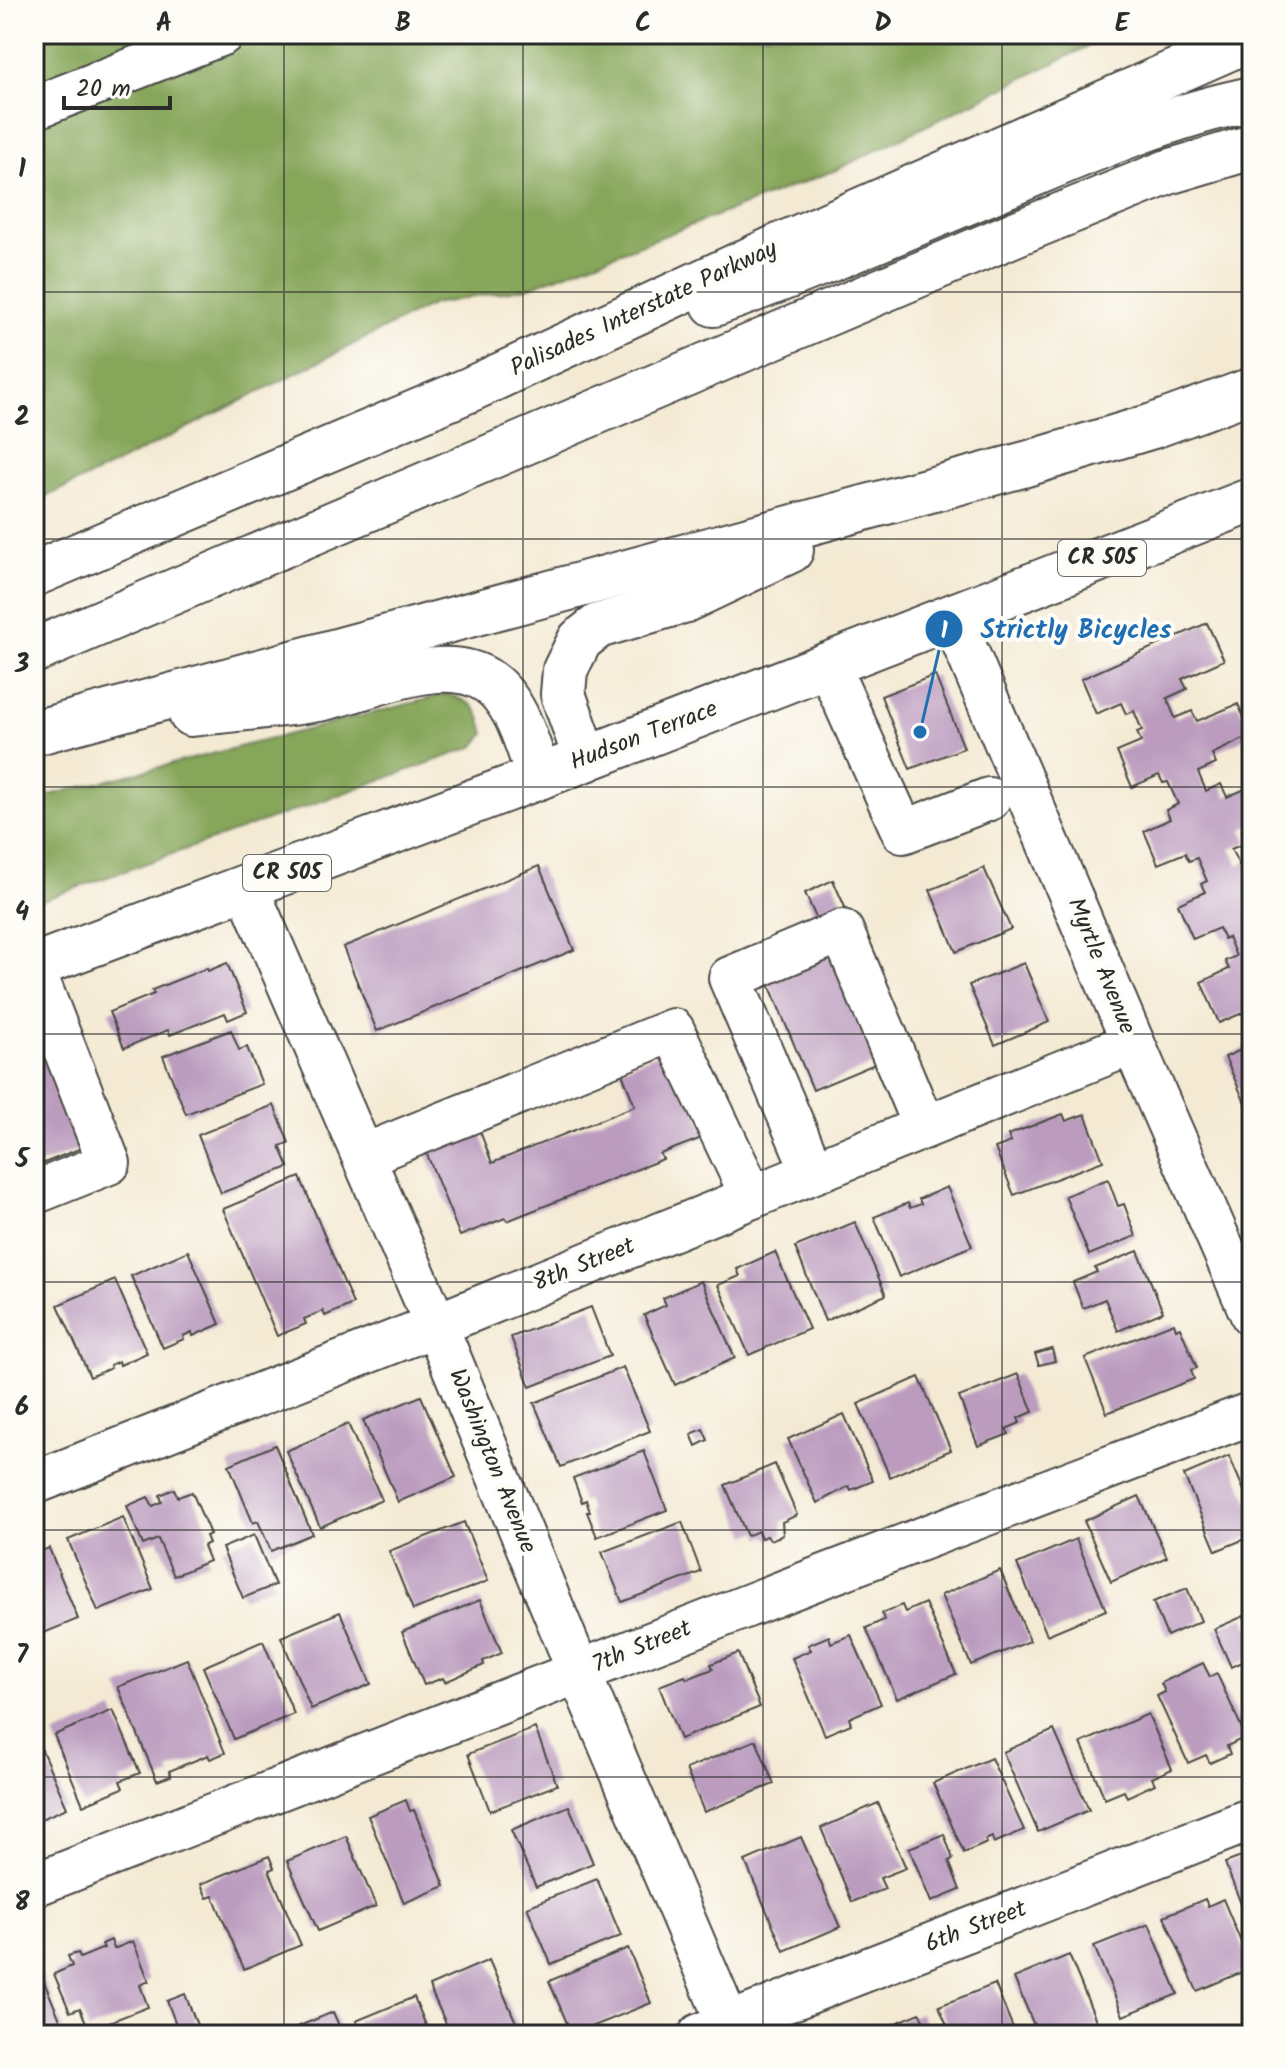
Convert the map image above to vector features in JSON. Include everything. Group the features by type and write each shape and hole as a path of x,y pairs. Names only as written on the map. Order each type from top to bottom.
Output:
{"main road":[{"name":"Palisades Interstate Parkway","path":"34,574 471,389 786,243 1252,38"},
{"path":"471,389 787,278 1118,140 1252,99"},
{"path":"34,651 1058,216 1168,172 1252,147"},
{"path":"34,734 900,499 1140,430 1252,390"},
{"path":"586,759 565,704 563,682 574,649 588,633 610,622 683,601 900,499"},
{"name":"Hudson Terrace","path":"34,968 586,759 1252,500"},
{"path":"34,734 319,698 421,672 454,670 481,677 501,692 514,713 539,777"}],"street":[{"path":"34,108 222,34"},
{"name":"Myrtle Avenue","path":"952,616 1252,1315"},
{"path":"828,665 903,832 989,799"},
{"name":"Washington Avenue","path":"247,888 436,1325 579,1672 720,2031"},
{"path":"813,1172 730,978 842,931 924,1127"},
{"path":"34,968 109,1163 34,1193"},
{"path":"363,1156 673,1030 752,1197"},
{"name":"8th Street","path":"34,1483 436,1325 1133,1043"},
{"name":"7th Street","path":"34,1885 811,1581 1252,1413"},
{"name":"6th Street","path":"720,2031 1252,1819"}],"green space":[{"path":"34,34 1113,34 836,170 527,288 433,304 102,471 34,502"},
{"path":"447,694 469,703 477,711 485,734 474,747 34,903 34,799"}],"building":[{"path":"1207,623 1224,660 1182,679 1187,689 1167,698 1175,718 1192,711 1197,721 1238,704 1252,735 1212,754 1216,764 1198,772 1206,791 1221,784 1227,797 1252,786 1252,825 1242,830 1248,842 1231,849 1239,865 1252,859 1252,1009 1219,1023 1201,982 1229,969 1225,961 1236,956 1228,937 1224,939 1219,928 1193,939 1178,904 1205,892 1201,884 1207,881 1197,858 1189,861 1185,853 1158,864 1144,831 1170,819 1166,810 1178,804 1168,782 1163,783 1159,775 1132,787 1117,752 1141,742 1137,732 1142,730 1134,711 1126,714 1121,703 1096,714 1081,679"},
{"path":"935,675 964,748 910,769 881,696"},
{"path":"539,866 574,950 377,1031 343,947"},
{"path":"984,868 1011,929 956,952 930,890"},
{"path":"833,880 848,914 820,927 805,893"},
{"path":"828,951 875,1064 813,1090 766,977"},
{"path":"227,963 247,1012 228,1020 225,1013 170,1035 168,1030 124,1048 109,1012 154,994 152,990"},
{"path":"1024,963 1049,1022 995,1045 969,985"},
{"path":"231,1030 239,1050 247,1047 262,1084 186,1114 163,1056"},
{"path":"54,1032 99,1141 34,1167 34,1040"},
{"path":"1252,1045 1252,1111 1249,1112 1225,1057"},
{"path":"672,1048 707,1136 660,1154 663,1159 507,1221 505,1218 460,1236 424,1147 478,1126 492,1163 635,1106 620,1069"},
{"path":"274,1105 289,1143 280,1146 289,1167 221,1193 198,1135"},
{"path":"1063,1114 1066,1121 1085,1114 1103,1161 1014,1195 995,1148 1011,1142 1008,1135"},
{"path":"300,1177 353,1304 325,1316 323,1311 304,1319 306,1324 277,1336 223,1209"},
{"path":"1108,1179 1118,1206 1124,1204 1136,1236 1089,1255 1065,1196"},
{"path":"947,1187 972,1246 899,1277 874,1217 908,1203 910,1208 921,1204 919,1199"},
{"path":"855,1222 886,1295 825,1321 795,1247"},
{"path":"188,1251 220,1324 193,1336 192,1332 163,1348 131,1276"},
{"path":"1138,1251 1163,1312 1118,1331 1105,1299 1083,1308 1073,1282 1097,1272 1095,1268"},
{"path":"775,1252 809,1329 749,1355 718,1285 740,1276 737,1269"},
{"path":"115,1280 147,1353 120,1365 119,1361 90,1377 58,1305"},
{"path":"701,1281 735,1358 675,1385 644,1315 666,1305 663,1298"},
{"path":"591,1307 610,1356 530,1387 511,1337"},
{"path":"1174,1323 1176,1329 1180,1327 1197,1368 1191,1370 1194,1379 1107,1413 1085,1358"},
{"path":"1052,1349 1055,1361 1039,1365 1035,1354"},
{"path":"623,1367 650,1431 561,1467 534,1403"},
{"path":"1018,1374 1033,1412 1018,1418 1020,1423 1006,1429 1009,1434 978,1446 959,1397"},
{"path":"919,1377 951,1450 890,1477 858,1404"},
{"path":"421,1396 456,1477 398,1502 363,1420"},
{"path":"844,1414 873,1481 851,1490 849,1486 817,1503 788,1439"},
{"path":"348,1424 382,1500 320,1527 286,1451"},
{"path":"703,1429 708,1440 696,1446 691,1434"},
{"path":"275,1445 312,1534 271,1551 258,1521 253,1523 229,1465"},
{"path":"644,1451 667,1510 597,1537 587,1512 590,1512 586,1500 582,1502 573,1478"},
{"path":"1229,1456 1252,1509 1252,1536 1216,1551 1184,1475"},
{"path":"775,1464 797,1515 782,1522 783,1535 770,1540 767,1536 761,1538 758,1531 747,1536 725,1485"},
{"path":"174,1489 178,1497 192,1492 210,1534 206,1536 209,1543 203,1546 209,1561 174,1576 158,1539 143,1545 127,1506 148,1497 153,1506 162,1502 160,1495"},
{"path":"1139,1496 1167,1557 1111,1582 1084,1521"},
{"path":"123,1517 153,1589 98,1611 68,1540"},
{"path":"464,1522 488,1581 413,1610 389,1551"},
{"path":"682,1522 701,1572 622,1602 602,1552"},
{"path":"254,1535 275,1585 243,1598 222,1548"},
{"path":"1076,1539 1106,1610 1047,1635 1017,1564"},
{"path":"49,1548 78,1619 34,1637 34,1554"},
{"path":"1000,1570 1030,1641 971,1665 941,1595"},
{"path":"1187,1588 1201,1621 1167,1636 1153,1602"},
{"path":"480,1600 502,1653 483,1661 484,1665 445,1682 443,1678 424,1685 402,1632"},
{"path":"925,1603 956,1674 897,1699 866,1628 884,1620 882,1613 902,1605 905,1612"},
{"path":"340,1612 371,1684 311,1709 281,1637"},
{"path":"1244,1616 1252,1634 1252,1658 1231,1667 1214,1629"},
{"path":"851,1635 881,1704 849,1718 851,1724 825,1735 792,1658 811,1650 808,1645 829,1636 831,1643"},
{"path":"263,1641 294,1714 234,1739 203,1667"},
{"path":"738,1653 760,1707 680,1739 659,1686 713,1669 711,1664"},
{"path":"187,1659 225,1753 210,1759 208,1755 169,1771 171,1776 157,1781 118,1687"},
{"path":"1203,1663 1210,1677 1217,1674 1246,1737 1227,1746 1230,1754 1210,1763 1206,1755 1188,1763 1157,1696 1165,1692 1161,1683"},
{"path":"113,1710 140,1773 120,1781 123,1788 83,1805 54,1735"},
{"path":"1148,1714 1172,1769 1152,1778 1155,1784 1127,1797 1124,1791 1105,1799 1081,1743"},
{"path":"535,1728 557,1785 490,1811 468,1754"},
{"path":"1054,1730 1089,1810 1038,1832 1003,1752"},
{"path":"34,1732 67,1808 34,1822"},
{"path":"756,1740 774,1784 704,1812 686,1769"},
{"path":"991,1758 1024,1830 994,1843 992,1837 985,1840 987,1843 964,1853 933,1783"},
{"path":"406,1800 410,1811 414,1810 445,1886 404,1903 368,1816"},
{"path":"878,1803 906,1868 880,1878 885,1889 852,1902 821,1828"},
{"path":"569,1806 593,1863 536,1887 511,1830"},
{"path":"944,1834 953,1859 949,1861 960,1890 931,1902 909,1848"},
{"path":"346,1836 376,1906 318,1931 287,1861"},
{"path":"801,1837 840,1927 784,1951 745,1861"},
{"path":"1252,1853 1252,1932 1225,1863"},
{"path":"269,1856 274,1868 269,1870 301,1945 244,1969 213,1896 207,1898 201,1884"},
{"path":"597,1879 621,1936 551,1964 527,1907"},
{"path":"1205,1899 1208,1906 1223,1899 1252,1968 1197,1991 1164,1916"},
{"path":"1149,1924 1178,1994 1123,2016 1094,1946"},
{"path":"111,1940 114,1949 133,1941 149,1981 140,1985 148,2007 89,2030 80,2008 70,2012 54,1974 72,1966 68,1956 78,1953 80,1958 104,1948 102,1944"},
{"path":"628,1948 651,2003 572,2035 549,1981"},
{"path":"1069,1955 1098,2025 1074,2035 1038,2035 1014,1978"},
{"path":"34,1958 64,2029 50,2035 34,2035"},
{"path":"489,1960 521,2034 451,2035 429,1986"},
{"path":"995,1984 1016,2035 951,2035 939,2006"},
{"path":"185,1994 197,2025 179,2032 167,2001"},
{"path":"414,1997 430,2035 362,2035 356,2021"},
{"path":"333,2012 343,2035 278,2035"},
{"path":"920,2013 929,2035 867,2035"}],"place":[{"name":"Strictly Bicycles","path":"920,732"}]}
